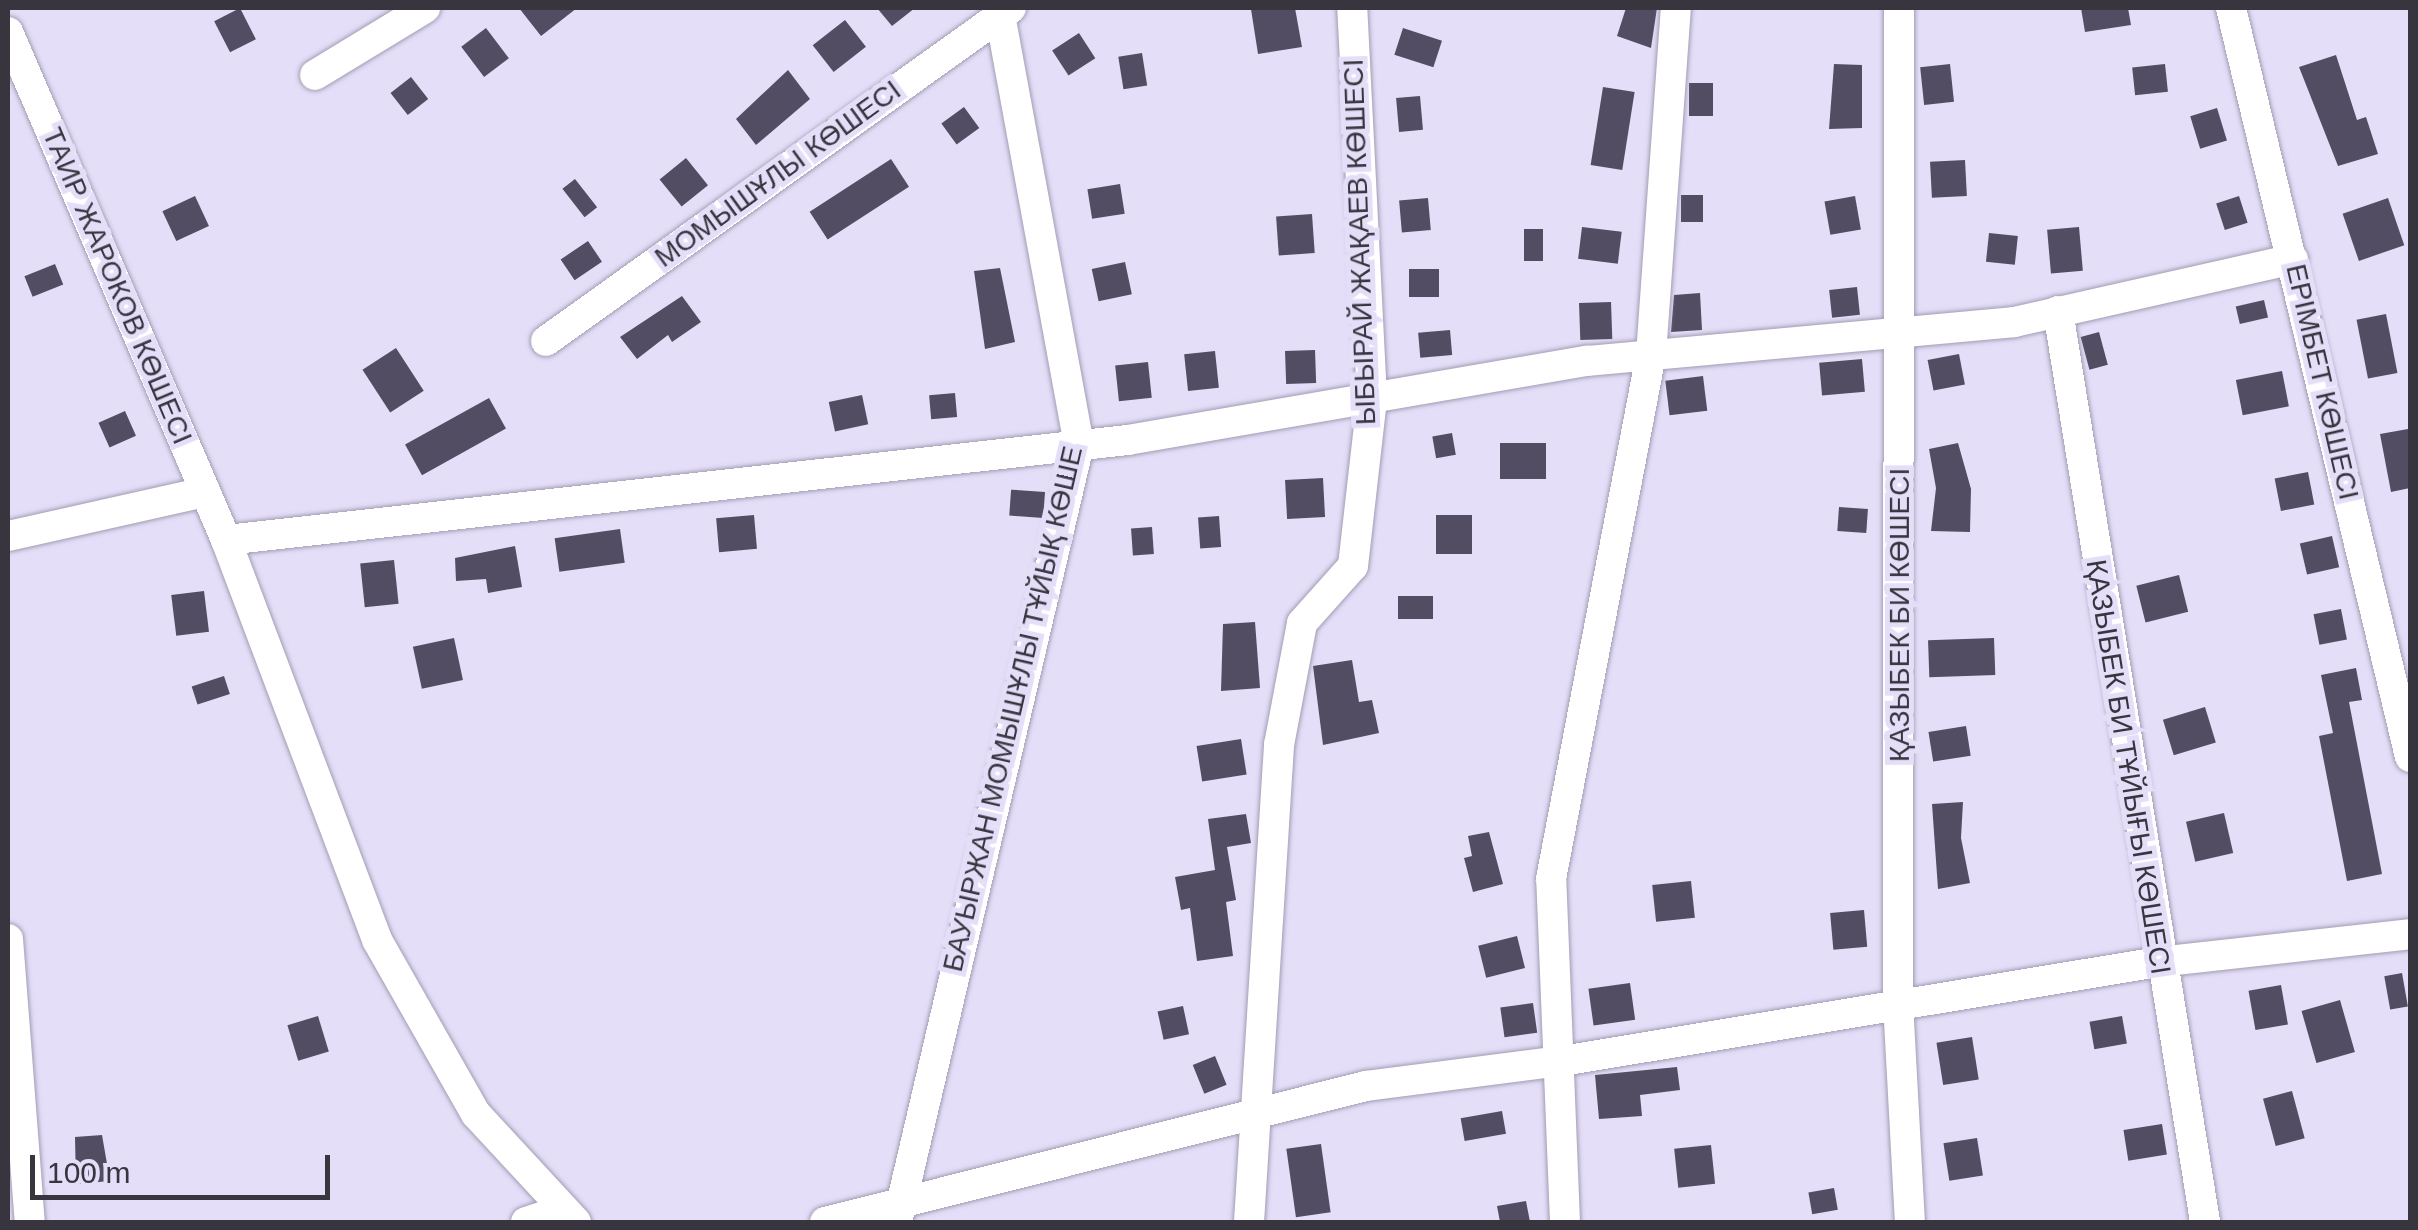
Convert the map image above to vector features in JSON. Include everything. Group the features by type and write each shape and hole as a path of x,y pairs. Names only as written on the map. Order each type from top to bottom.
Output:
{"street":[{"path":"315,75 426,8"},
{"name":"ЫБЫРАЙ ЖАҚАЕВ КӨШЕСІ","path":"1249,1222 1251,1113 1280,745 1302,622 1353,566 1372,398 1352,8"},
{"path":"1565,1222 1562,1061 1551,879 1650,355 1676,8"},
{"name":"ҚАЗЫБЕК БИ КӨШЕСІ","path":"1899,8 1902,334 1898,1002 1910,1222"},
{"name":"ЕРІМБЕТ КӨШЕСІ","path":"2230,8 2410,757"},
{"name":"МОМЫШҰЛЫ КӨШЕСІ","path":"546,341 1005,12"},
{"name":"БАУЫРЖАН МОМЫШҰЛЫ ТҰЙЫҚ КӨШЕ","path":"897,1216 1078,445 1005,12"},
{"name":"ТАИР ЖАРОКОВ КӨШЕСІ","path":"8,32 226,540 377,940 476,1114 568,1217"},
{"path":"226,540 1078,445 1650,355 1902,334 2058,310 2293,259"},
{"name":"ҚАЗЫБЕК БИ ТҰЙЫҒЫ КӨШЕСІ","path":"2058,310 2158,962 2205,1222"},
{"path":"8,536 206,492"},
{"path":"825,1222 897,1216 1251,1113 1366,1086 1562,1061 1898,1002 2158,962 2410,934"},
{"path":"8,939 30,1222"},
{"path":"526,1222 568,1217"}],"building":[{"path":"240,8 256,39 230,52 214,21"},
{"path":"519,8 577,8 541,36"},
{"path":"877,8 915,8 892,26"},
{"path":"1295,8 1302,47 1258,54 1251,9"},
{"path":"1626,8 1657,8 1651,48 1617,36"},
{"path":"2081,8 2128,8 2131,25 2085,32"},
{"path":"845,20 866,47 834,72 813,45"},
{"path":"486,28 509,58 484,77 461,47"},
{"path":"1403,28 1442,41 1433,67 1394,55"},
{"path":"1079,33 1095,58 1069,76 1052,50"},
{"path":"1142,53 1147,86 1123,89 1118,57"},
{"path":"2336,55 2357,120 2366,117 2378,154 2338,166 2299,67"},
{"path":"1834,64 1862,65 1862,128 1829,129"},
{"path":"1950,64 1954,102 1924,105 1920,67"},
{"path":"2165,64 2168,92 2135,95 2132,67"},
{"path":"788,70 810,99 756,145 736,119"},
{"path":"411,77 428,99 408,115 391,93"},
{"path":"1689,83 1713,83 1713,116 1689,116"},
{"path":"1603,87 1635,92 1622,170 1591,165"},
{"path":"1420,96 1423,130 1399,132 1396,98"},
{"path":"964,107 979,128 957,144 941,123"},
{"path":"2217,108 2227,141 2200,149 2190,116"},
{"path":"686,158 708,185 682,207 660,179"},
{"path":"891,159 909,187 828,240 810,212"},
{"path":"1965,160 1967,196 1932,198 1930,162"},
{"path":"575,179 597,207 585,217 562,189"},
{"path":"1120,184 1125,214 1092,219 1087,189"},
{"path":"1681,195 1703,195 1703,222 1681,222"},
{"path":"195,196 209,226 176,241 162,211"},
{"path":"1855,196 1861,229 1830,235 1824,201"},
{"path":"2239,196 2248,223 2225,230 2216,203"},
{"path":"1428,198 1431,230 1402,232 1399,201"},
{"path":"2388,198 2404,245 2359,261 2343,214"},
{"path":"1312,214 1315,253 1279,255 1276,217"},
{"path":"1582,227 1622,232 1618,264 1578,259"},
{"path":"2079,227 2083,271 2051,274 2047,230"},
{"path":"1524,229 1543,229 1543,261 1524,261"},
{"path":"1989,233 2018,236 2015,265 1986,262"},
{"path":"588,241 602,262 575,280 561,259"},
{"path":"1125,262 1132,294 1099,301 1092,269"},
{"path":"55,264 63,284 33,297 24,276"},
{"path":"1000,268 1015,342 985,349 974,271"},
{"path":"1409,269 1439,269 1439,297 1409,297"},
{"path":"1857,287 1860,315 1832,318 1829,290"},
{"path":"1700,293 1702,330 1671,332 1674,295"},
{"path":"682,296 701,322 672,342 668,335 637,359 620,337"},
{"path":"2264,300 2268,318 2240,324 2236,307"},
{"path":"1611,302 1612,339 1580,340 1579,303"},
{"path":"2386,314 2397,373 2368,379 2357,320"},
{"path":"1450,330 1452,355 1420,358 1418,333"},
{"path":"2099,332 2108,365 2089,370 2081,337"},
{"path":"396,348 424,391 390,413 362,370"},
{"path":"1315,350 1316,383 1286,384 1285,351"},
{"path":"1215,351 1219,388 1188,391 1184,354"},
{"path":"1959,354 1965,384 1934,391 1928,360"},
{"path":"1862,359 1865,392 1822,396 1819,363"},
{"path":"1148,362 1152,398 1119,401 1115,365"},
{"path":"2282,371 2289,406 2243,415 2236,380"},
{"path":"1703,376 1707,411 1670,415 1665,381"},
{"path":"955,393 957,417 931,419 929,395"},
{"path":"862,395 868,424 835,431 829,402"},
{"path":"489,398 506,429 422,475 405,445"},
{"path":"125,411 136,436 109,447 99,423"},
{"path":"2408,429 2410,488 2391,492 2380,434"},
{"path":"1452,433 1456,455 1436,458 1432,436"},
{"path":"1500,443 1546,443 1546,479 1500,479"},
{"path":"1958,443 1971,489 1970,532 1931,531 1936,488 1929,449"},
{"path":"2308,472 2314,504 2281,511 2275,478"},
{"path":"1323,478 1325,517 1287,519 1285,480"},
{"path":"1011,490 1045,492 1043,518 1009,516"},
{"path":"1839,507 1868,509 1866,533 1837,531"},
{"path":"754,515 757,549 719,552 716,518"},
{"path":"1436,515 1472,515 1472,554 1436,554"},
{"path":"1219,516 1221,547 1200,548 1198,517"},
{"path":"1152,527 1154,554 1133,555 1131,528"},
{"path":"620,529 625,563 559,572 555,538"},
{"path":"2332,536 2339,567 2307,575 2300,543"},
{"path":"515,546 522,587 488,593 486,579 456,581 455,558"},
{"path":"394,560 399,604 365,607 360,564"},
{"path":"2179,575 2188,612 2146,623 2136,586"},
{"path":"204,591 209,632 176,636 171,595"},
{"path":"1398,596 1433,596 1433,619 1398,619"},
{"path":"2341,609 2347,639 2319,645 2314,614"},
{"path":"1255,622 1260,688 1221,691 1223,624"},
{"path":"454,638 463,680 422,689 413,647"},
{"path":"1994,638 1995,675 1929,677 1928,640"},
{"path":"1352,660 1359,702 1372,700 1379,733 1323,745 1313,666"},
{"path":"2356,668 2362,700 2349,702 2382,874 2347,881 2319,736 2333,733 2321,675"},
{"path":"224,676 230,694 198,705 192,687"},
{"path":"2205,707 2216,742 2174,755 2163,720"},
{"path":"1966,726 1971,756 1933,762 1928,732"},
{"path":"1241,739 1247,775 1202,782 1197,746"},
{"path":"1963,802 1961,838 1970,883 1938,889 1932,804"},
{"path":"2224,813 2233,853 2195,862 2186,822"},
{"path":"1246,814 1251,843 1227,847 1236,900 1226,902 1233,956 1197,961 1190,908 1181,910 1175,877 1215,870 1208,819"},
{"path":"1489,832 1503,884 1473,892 1464,858 1472,856 1468,836"},
{"path":"1691,881 1695,918 1656,922 1652,885"},
{"path":"1864,910 1867,947 1833,950 1830,913"},
{"path":"1517,936 1525,968 1486,978 1478,946"},
{"path":"2402,973 2408,1006 2390,1010 2384,976"},
{"path":"1630,983 1635,1020 1594,1025 1588,989"},
{"path":"2281,985 2288,1024 2255,1030 2249,991"},
{"path":"2340,1000 2355,1052 2316,1063 2302,1011"},
{"path":"1533,1003 1537,1033 1504,1037 1500,1008"},
{"path":"1183,1006 1189,1034 1164,1040 1158,1011"},
{"path":"318,1016 329,1051 298,1061 287,1025"},
{"path":"2122,1016 2127,1044 2094,1049 2090,1022"},
{"path":"1972,1037 1979,1079 1943,1085 1936,1043"},
{"path":"1215,1056 1227,1085 1204,1094 1193,1065"},
{"path":"1677,1067 1680,1090 1640,1095 1642,1116 1599,1119 1595,1075"},
{"path":"2292,1091 2305,1138 2276,1146 2263,1099"},
{"path":"1502,1111 1506,1134 1465,1141 1461,1118"},
{"path":"2162,1124 2167,1155 2128,1161 2123,1130"},
{"path":"102,1135 110,1181 76,1184 75,1137"},
{"path":"1977,1138 1983,1176 1949,1181 1943,1143"},
{"path":"1321,1144 1331,1212 1296,1217 1286,1149"},
{"path":"1711,1145 1715,1184 1678,1188 1674,1149"},
{"path":"1834,1188 1838,1210 1812,1214 1808,1193"},
{"path":"1526,1201 1530,1222 1500,1222 1497,1206"}]}
